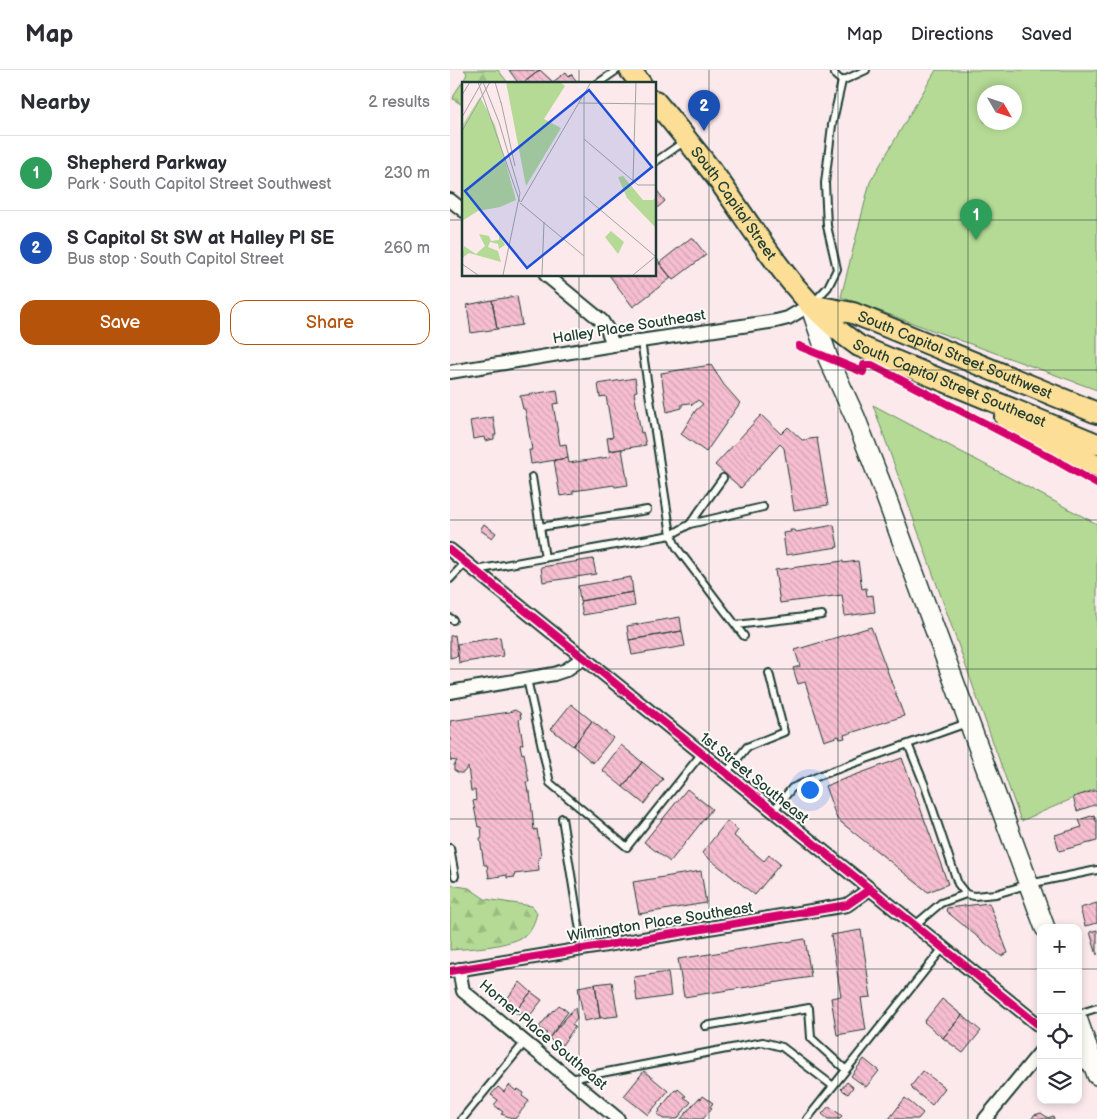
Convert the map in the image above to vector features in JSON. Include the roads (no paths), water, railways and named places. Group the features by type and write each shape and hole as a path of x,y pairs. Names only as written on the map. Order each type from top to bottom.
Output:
{"main road":[{"path":"630,70 640,82"},
{"name":"South Capitol Street","path":"656,102 717,179 786,277 810,306"},
{"path":"810,306 828,358 855,417 874,466 1044,924"},
{"name":"South Capitol Street Southeast","path":"810,306 832,326 859,346 1097,444"},
{"name":"South Capitol Street Southwest","path":"810,306 853,314 1097,413"},
{"path":"959,388 1023,428 1097,466"},
{"path":"1082,1033 1096,1073"}],"street":[{"path":"450,200 462,209"},
{"path":"547,276 595,314 607,330 613,345"},
{"name":"Halley Place Southeast","path":"450,372 776,321 788,318 810,306"},
{"name":"1st Street Southeast","path":"450,550 1037,1023"},
{"path":"450,692 527,679 566,670 583,658"},
{"name":"Wilmington Place Southeast","path":"454,970 847,905 870,889"},
{"name":"Horner Place Southeast","path":"454,970 463,991 618,1119"},
{"path":"985,1119 1037,1056"},
{"path":"1080,1059 1096,1073"}],"lane":[{"path":"600,82 616,70"},
{"path":"833,70 836,76 842,80"},
{"path":"842,80 866,70"},
{"path":"810,306 828,286 837,268 827,226 825,183 832,125 842,80"},
{"path":"656,161 686,140"},
{"path":"641,341 671,535 677,548 744,636"},
{"path":"532,477 545,558"},
{"path":"690,524 723,478"},
{"path":"450,579 470,566 545,558 671,535 690,524 763,507"},
{"path":"540,527 647,510"},
{"path":"736,625 822,615"},
{"path":"726,773 747,747 784,732 769,673"},
{"path":"527,679 550,783 627,847 702,753"},
{"path":"773,811 792,788 820,775 968,723"},
{"path":"908,744 925,786 958,884 966,894"},
{"path":"562,818 583,949"},
{"path":"450,848 455,876"},
{"path":"915,925 941,903 966,894 974,896 996,894 1029,884 1097,870"},
{"path":"808,1119 943,948"},
{"path":"705,1026 809,1008 811,1038 846,1070"},
{"path":"1082,1013 1097,1008"},
{"path":"462,1119 524,1042"},
{"path":"570,1079 763,1042 782,1047 833,1086"}],"place":[{"name":"S Capitol St SW at Halley Pl SE","path":"704,131"},
{"name":"Shepherd Parkway","path":"976,240"}]}
